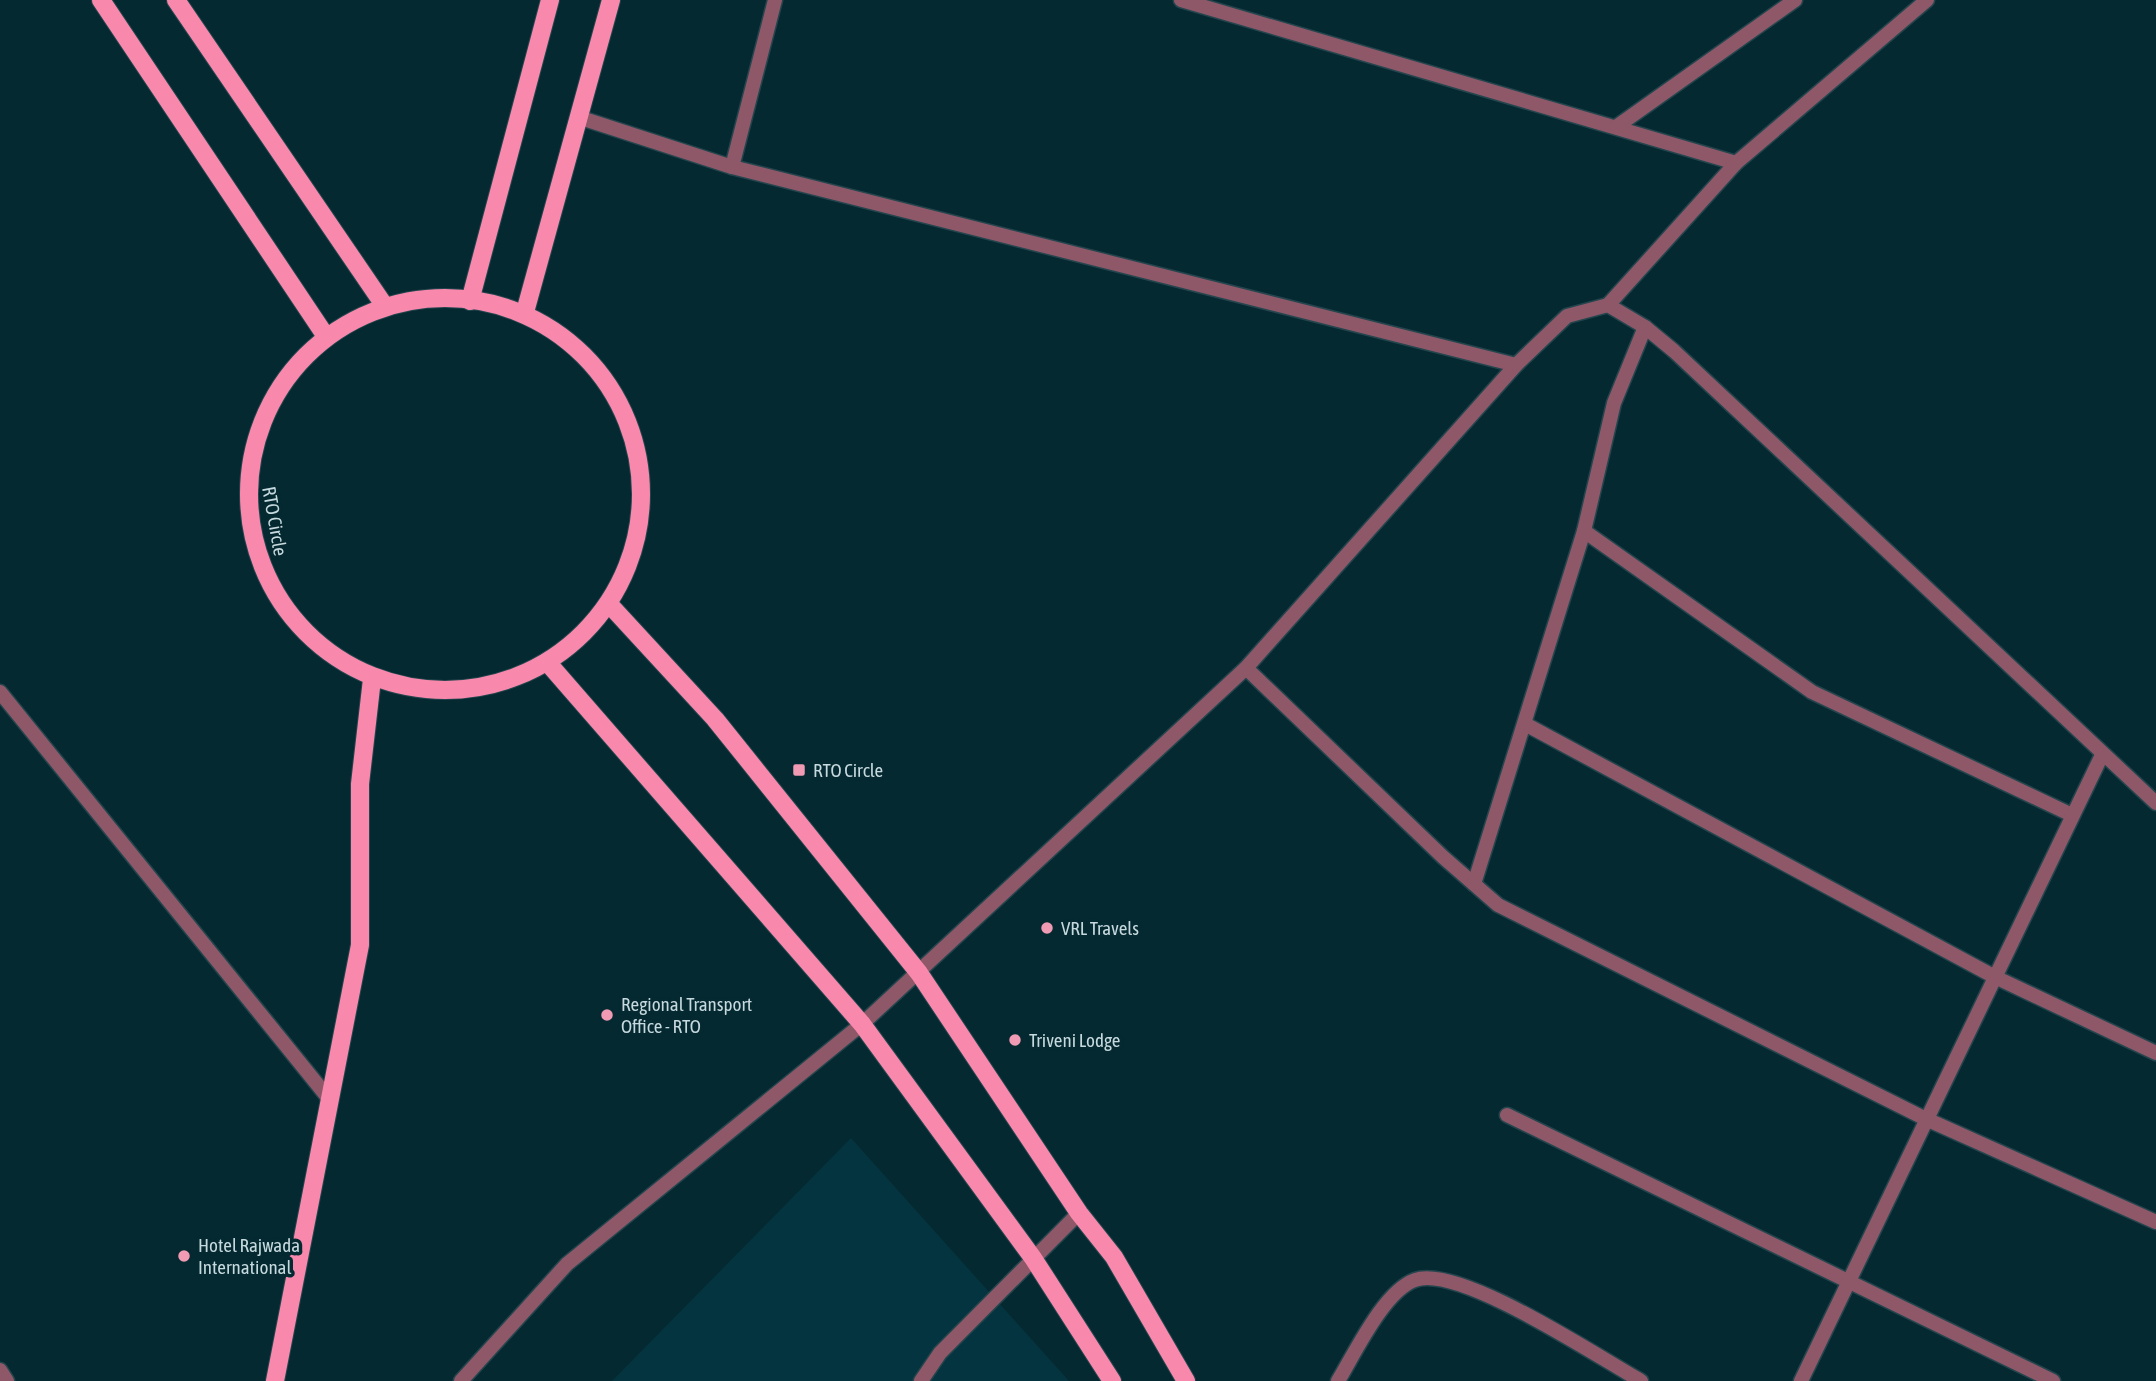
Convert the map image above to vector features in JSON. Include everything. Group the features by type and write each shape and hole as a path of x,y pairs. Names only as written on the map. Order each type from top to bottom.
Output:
{"main road":[{"path":"101,0 325,335"},
{"path":"176,0 384,305"},
{"path":"470,300 550,0"},
{"path":"524,312 611,0"},
{"name":"RTO Circle","path":"449,296 524,312 559,333 596,368 623,411 639,459 641,509 631,559 609,604 548,663 492,686 431,692 372,679 302,632 257,561 246,478 270,398 325,335 384,305 449,296"},
{"path":"609,604 715,719 919,974 1079,1213 1114,1257 1186,1381"},
{"path":"548,663 862,1024 1034,1258 1112,1381"},
{"path":"275,1381 360,945 360,784 372,679"}],"street":[{"path":"732,167 775,0"},
{"path":"1181,0 1735,163"},
{"path":"1616,127 1795,0"},
{"path":"461,1381 567,1264 862,1024 919,974 1247,667 1516,365 1567,316 1608,305 1735,163 1927,0"},
{"path":"578,117 732,167 1516,365"},
{"path":"1608,305 1645,327 1674,351 2156,803"},
{"path":"1474,884 1584,531 1614,403 1645,327"},
{"path":"1584,531 1812,692 2073,815"},
{"path":"1247,667 1498,905 1926,1118 2156,1222"},
{"path":"0,692 330,1100"},
{"path":"1525,724 1995,977 2156,1053"},
{"path":"1801,1381 2102,755"},
{"path":"1507,1115 1847,1284 2053,1381"},
{"path":"921,1381 940,1353 1079,1213"},
{"path":"1338,1381 1390,1298 1415,1279 1456,1281 1497,1299 1641,1381"},
{"path":"0,1370 7,1381"}],"shaded area":[{"path":"851,1138 1069,1381 612,1381"}],"place":[{"name":"RTO Circle","path":"799,770"},
{"name":"VRL Travels","path":"1047,928"},
{"name":"Regional Transport Office - RTO","path":"607,1015"},
{"name":"Triveni Lodge","path":"1015,1040"},
{"name":"Hotel Rajwada International","path":"184,1256"}]}
